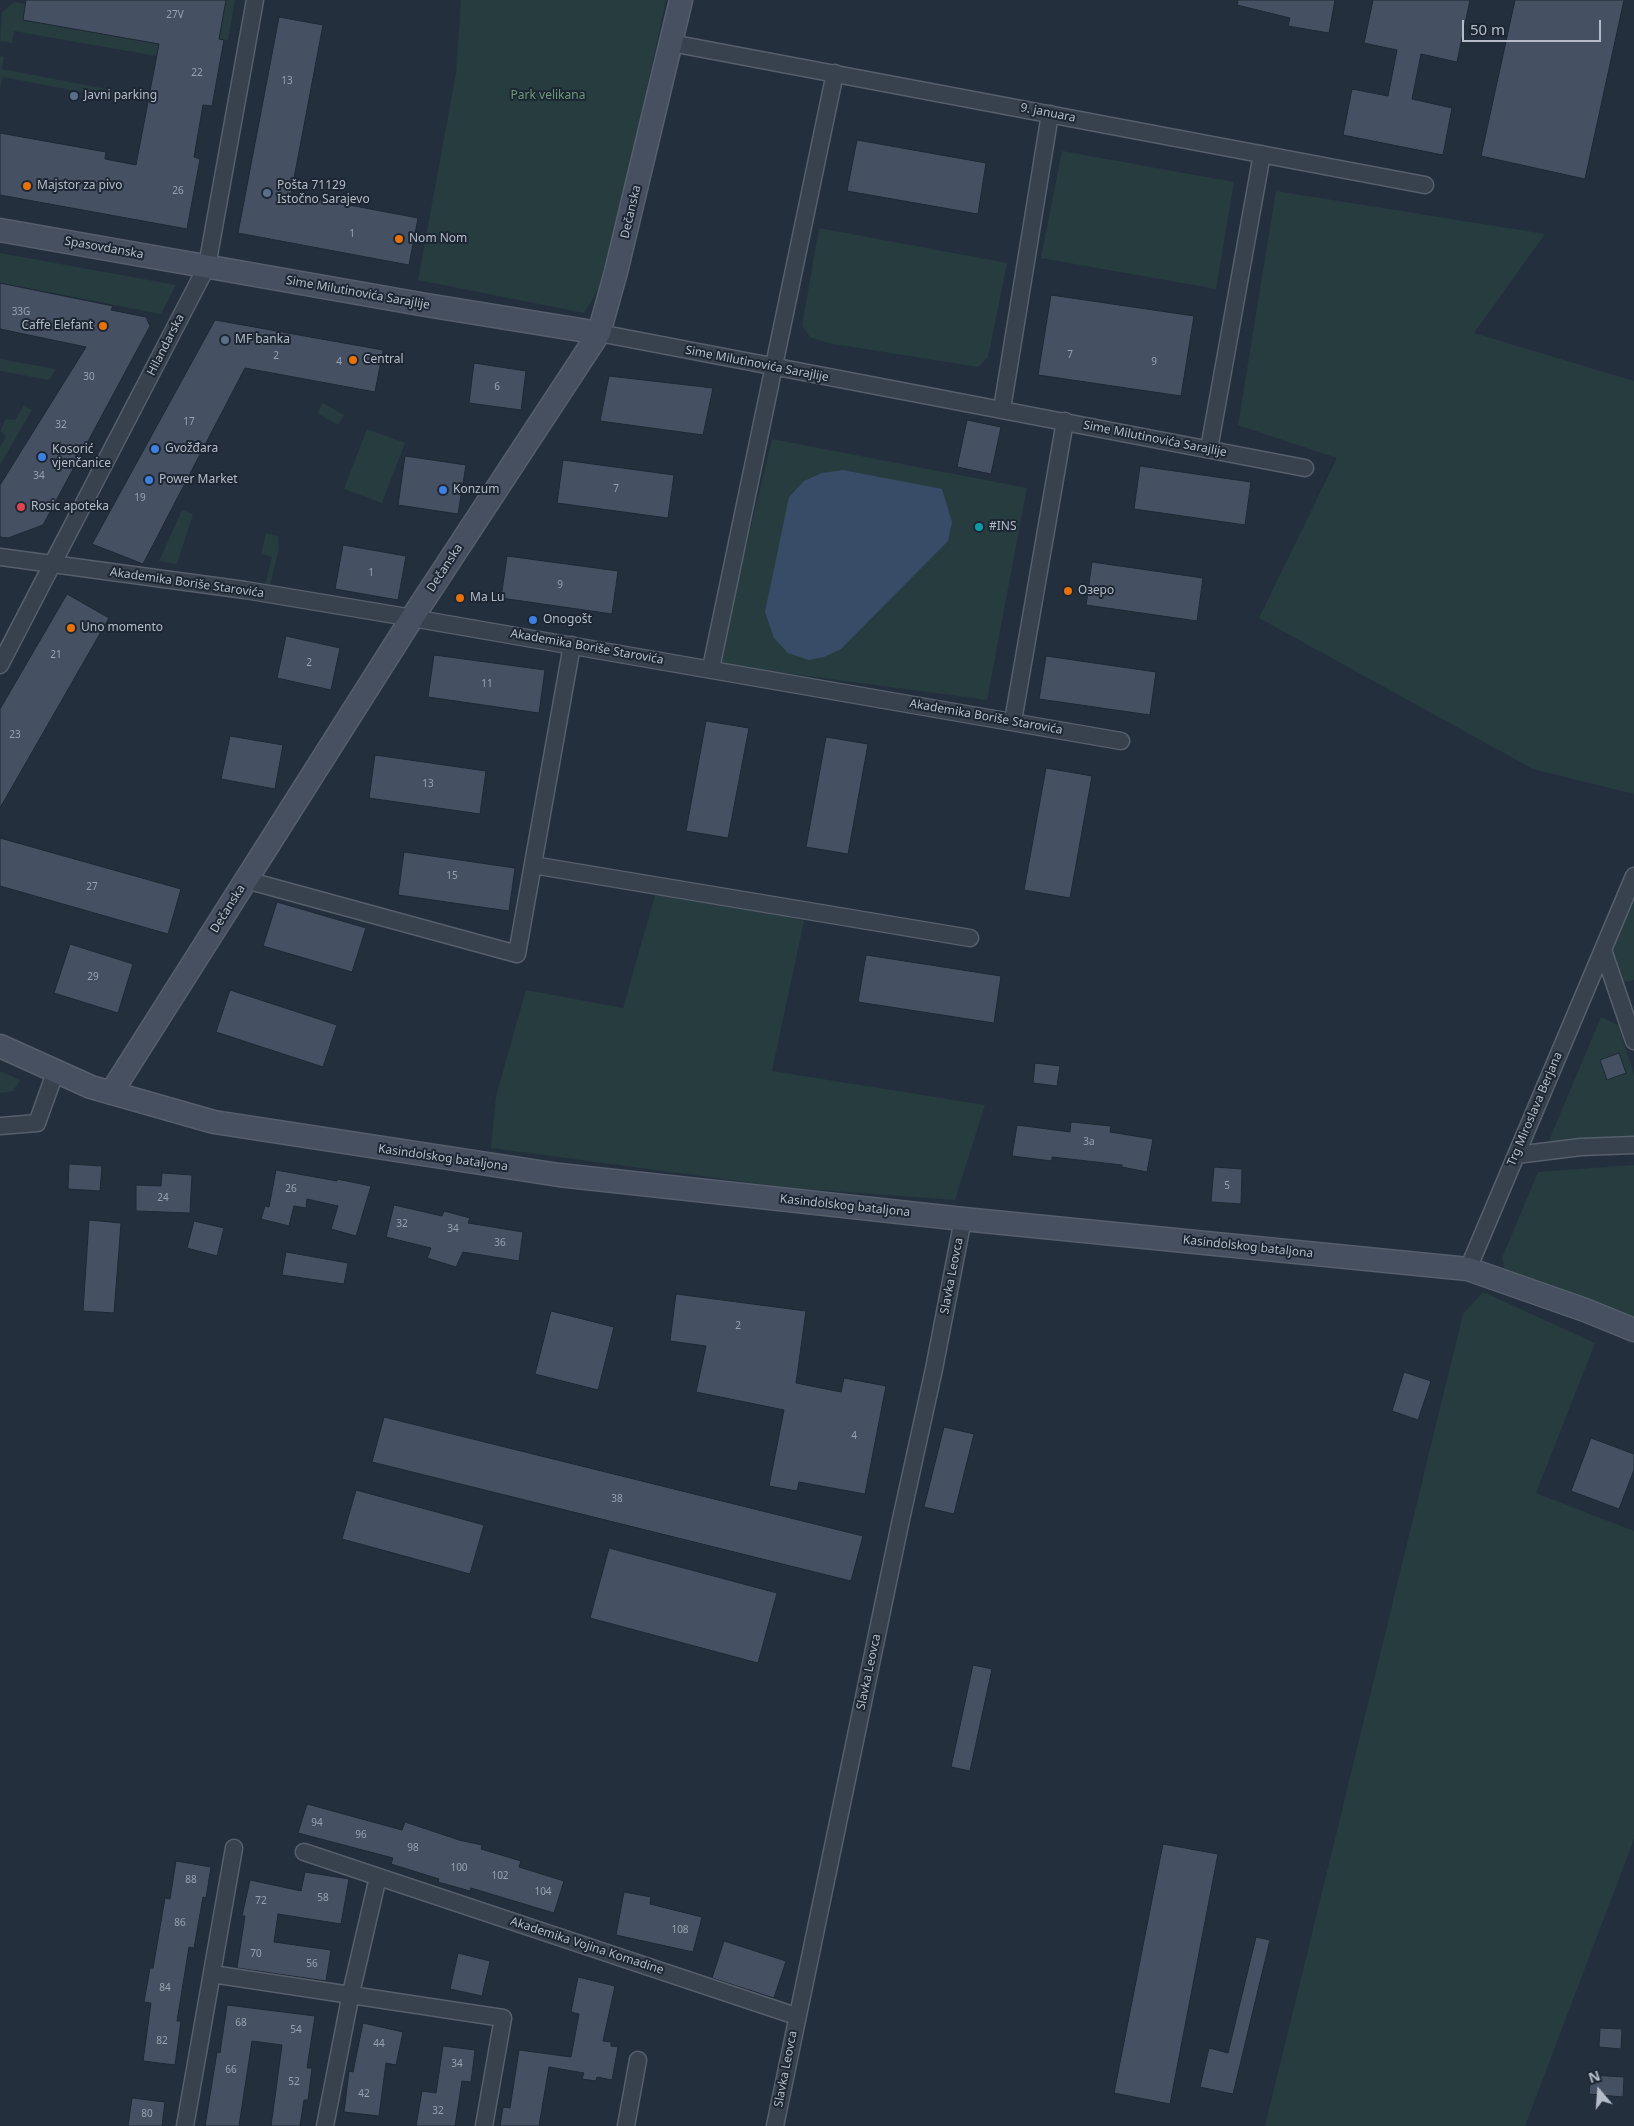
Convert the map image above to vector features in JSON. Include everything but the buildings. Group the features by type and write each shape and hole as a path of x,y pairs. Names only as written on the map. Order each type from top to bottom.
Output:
{"street":[{"name":"Hilandarska","path":"0,665 207,266 255,0"},
{"name":"Dečanska","path":"110,1093 412,618 599,333 616,272 681,0"},
{"name":"9. januara","path":"671,43 1425,185"},
{"path":"711,668 835,73"},
{"path":"1002,410 1050,114"},
{"path":"1209,449 1262,154"},
{"name":"Spasovdanska","path":"0,230 207,266"},
{"name":"Sime Milutinovića Sarajlije","path":"207,266 599,333 773,368 1066,421 1305,468"},
{"path":"1013,721 1066,421"},
{"path":"0,557 52,565"},
{"name":"Akademika Boriše Starovića","path":"52,565 245,590 711,668 1121,740"},
{"path":"246,880 517,954 572,645"},
{"path":"533,865 970,938"},
{"name":"Trg Miroslava Berjana","path":"1468,1269 1634,876"},
{"path":"1602,950 1634,1041"},
{"name":"Kasindolskog bataljona","path":"0,1046 55,1073 110,1093 214,1122 559,1175 963,1219 1468,1269 1585,1310 1634,1330"},
{"path":"0,1126 37,1123 55,1073"},
{"path":"1516,1155 1581,1147 1634,1145"},
{"name":"Slavka Leovca","path":"775,2126 796,2016 934,1369 963,1219"},
{"path":"185,2126 234,1848"},
{"name":"Akademika Vojina Komadine","path":"304,1852 796,2016"},
{"path":"325,2126 351,1994 378,1876"},
{"path":"212,1974 503,2018 484,2126"},
{"path":"626,2126 638,2060"}],"green space":[{"path":"226,0 235,0 228,40 219,39"},
{"name":"Park velikana","path":"461,0 666,0 606,276 584,313 418,280 456,73"},
{"path":"14,2 26,4 23,20 159,44 156,56 14,31 12,43 0,41 2,12"},
{"path":"0,56 4,57 2,69 137,95 134,102 3,77 0,88"},
{"path":"1062,151 1234,182 1216,289 1041,258"},
{"path":"1276,191 1545,234 1474,333 1634,381 1634,794 1533,769 1259,618 1337,458 1238,425"},
{"path":"819,228 1007,263 988,357 978,367 828,343 810,337 802,326"},
{"path":"0,253 176,285 161,314 0,283"},
{"path":"0,359 56,369 49,380 0,371"},
{"path":"323,403 344,415 338,425 317,413"},
{"path":"24,405 32,410 0,465 0,447 6,436 0,431 6,419 15,420"},
{"path":"367,429 405,443 382,503 344,489"},
{"path":"772,439 1027,488 987,700 718,664"},
{"path":"182,510 193,514 177,564 159,561"},
{"path":"266,533 278,536 279,549 270,585 265,584 272,557 261,554"},
{"path":"659,881 804,921 772,1071 985,1105 955,1200 791,1188 491,1148 496,1096 526,990 623,1008"},
{"path":"1634,901 1634,980 1622,983 1611,952"},
{"path":"1601,1017 1618,1025 1634,1074 1634,1141 1545,1150"},
{"path":"0,1071 20,1080 13,1091 0,1093"},
{"path":"1634,1165 1634,1323 1506,1275 1502,1258 1538,1172"},
{"path":"1483,1292 1595,1343 1536,1493 1634,1531 1634,1839 1525,2126 1265,2126 1463,1314"}],"water":[{"path":"843,470 942,489 952,522 948,541 841,649 824,657 809,660 788,653 774,638 765,612 789,497 804,481 822,473"}],"place":[{"name":"Javni parking","path":"74,96"},
{"name":"Majstor za pivo","path":"27,186"},
{"name":"Pošta 71129 Istočno Sarajevo","path":"267,193"},
{"name":"Nom Nom","path":"399,239"},
{"name":"Caffe Elefant","path":"103,326"},
{"name":"MF banka","path":"225,340"},
{"name":"Central","path":"353,360"},
{"name":"Gvožđara","path":"155,449"},
{"name":"Kosorić vjenčanice","path":"42,457"},
{"name":"Power Market","path":"149,480"},
{"name":"Konzum","path":"443,490"},
{"name":"Rosic apoteka","path":"21,507"},
{"name":"#INS","path":"979,527"},
{"name":"Озеро","path":"1068,591"},
{"name":"Ma Lu","path":"460,598"},
{"name":"Onogošt","path":"533,620"},
{"name":"Uno momento","path":"71,628"}]}
